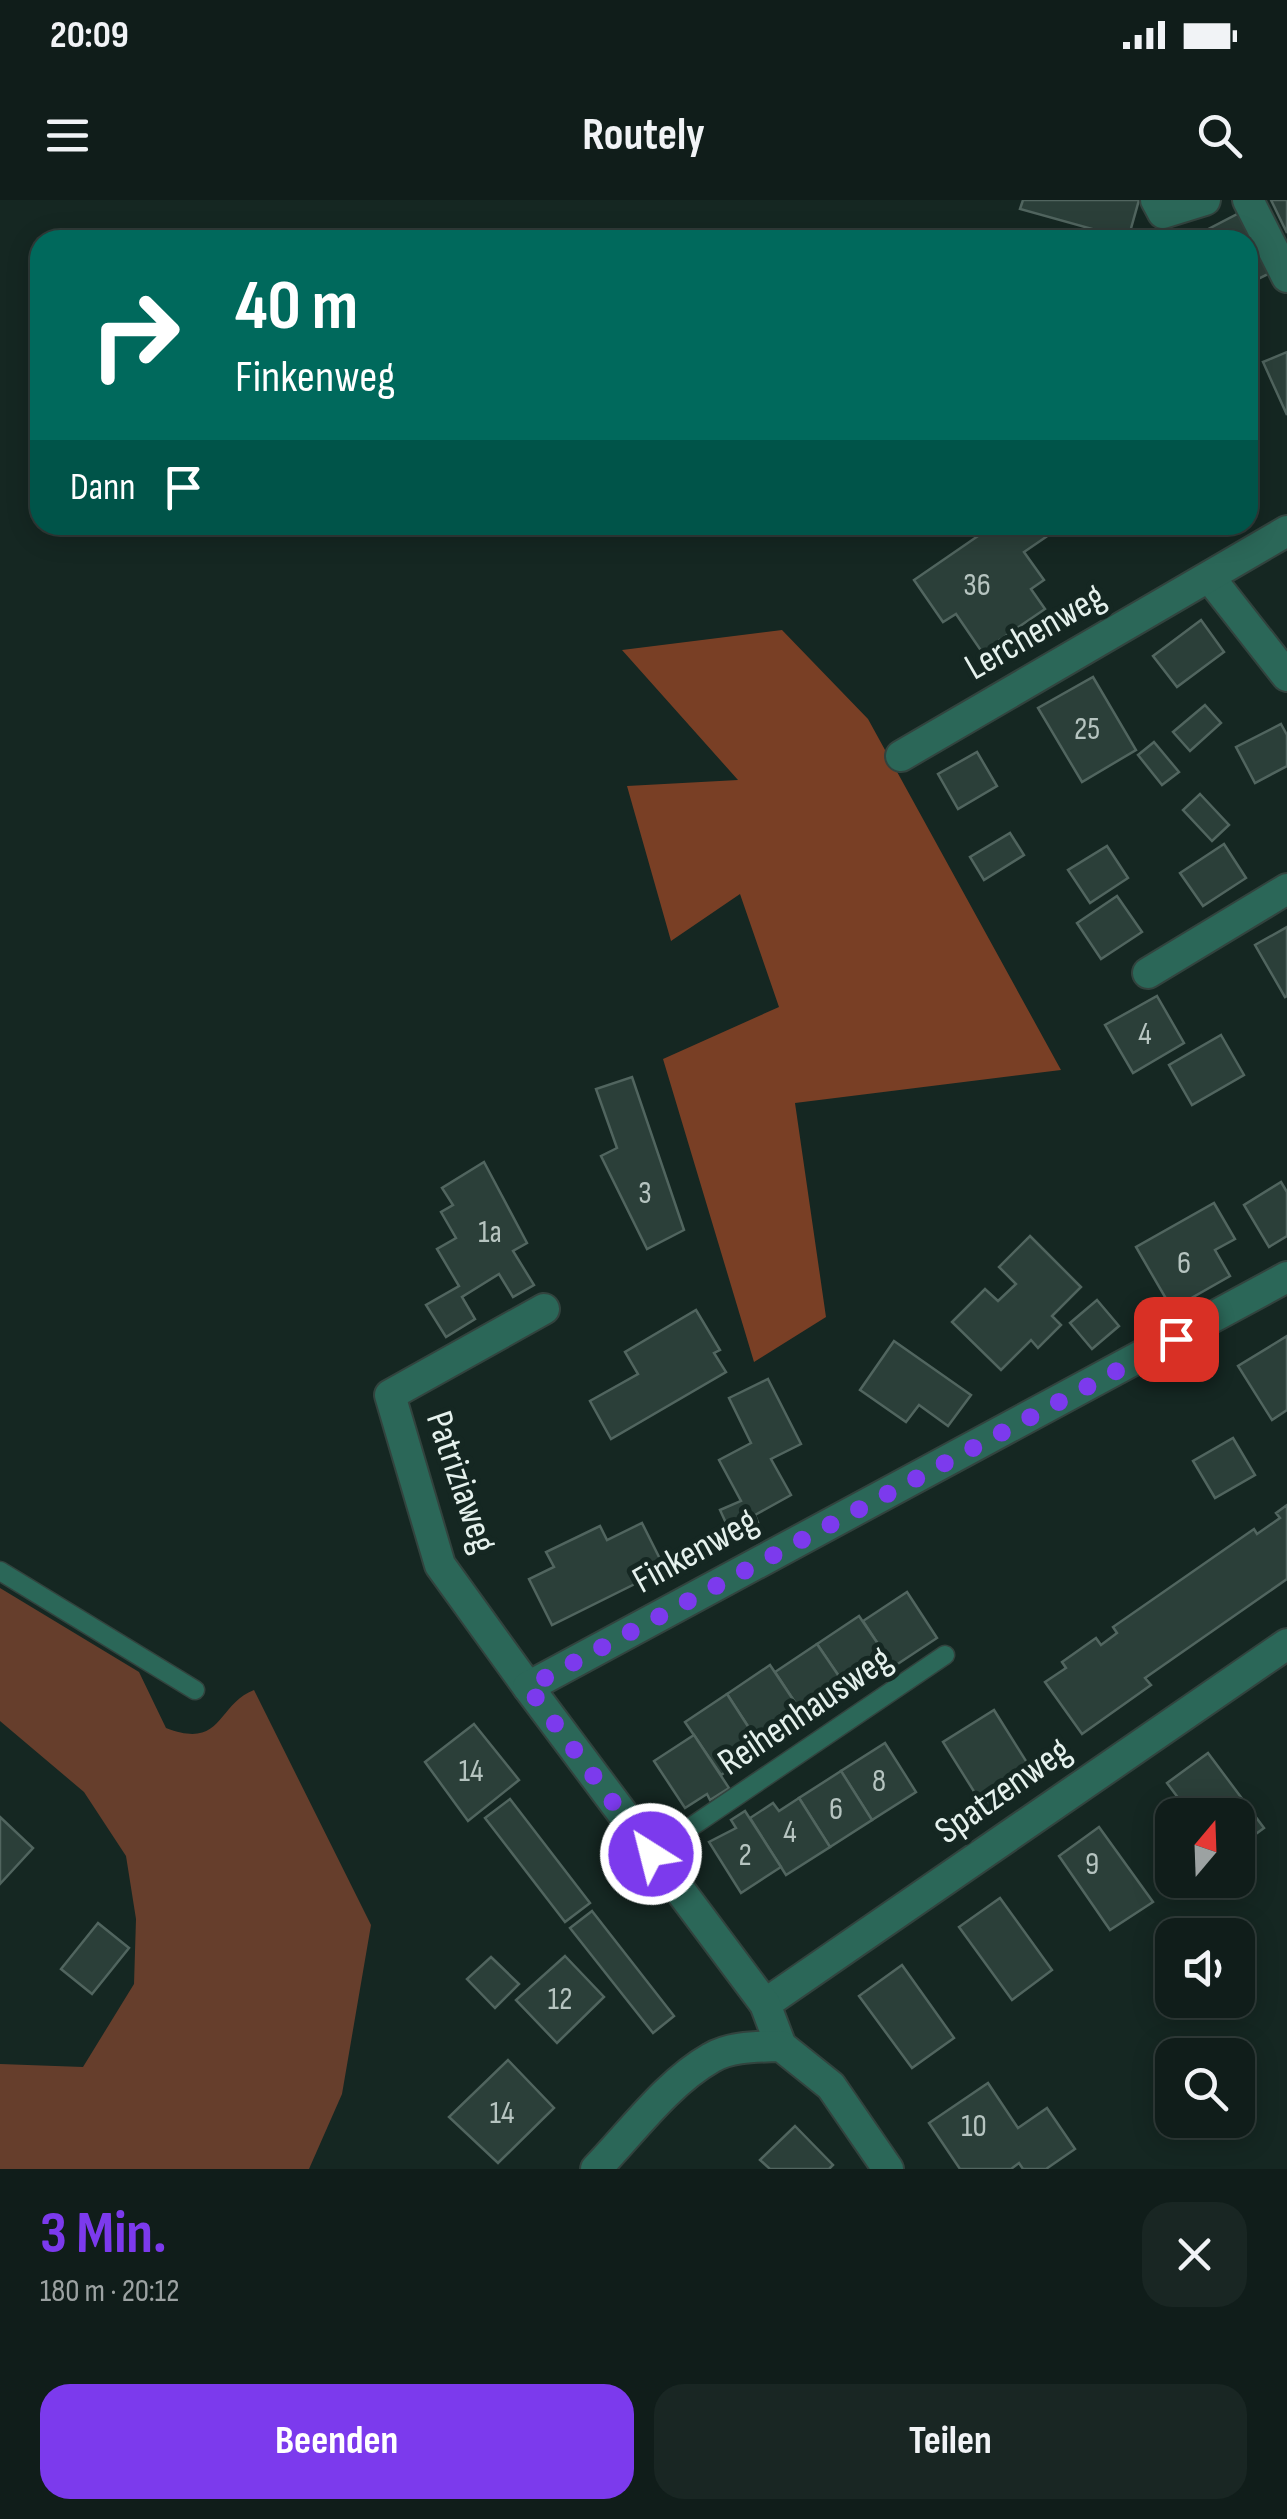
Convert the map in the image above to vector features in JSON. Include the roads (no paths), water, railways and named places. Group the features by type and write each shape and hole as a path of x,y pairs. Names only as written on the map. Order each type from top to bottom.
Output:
{"street":[{"path":"1156,200 1164,213 1205,200"},
{"path":"1248,200 1287,277"},
{"name":"Lerchenweg","path":"901,756 1287,531"},
{"path":"1210,578 1287,676"},
{"path":"1148,974 1287,889"},
{"name":"Finkenweg","path":"528,1687 1287,1277"},
{"name":"Patriziaweg","path":"528,1687 440,1565 390,1395 544,1308"},
{"name":"Spatzenweg","path":"765,2004 1287,1644"},
{"path":"528,1687 765,2004 781,2046 831,2086 888,2169"},
{"path":"596,2169 711,2057 744,2048 781,2046"}],"lane":[{"path":"0,1571 196,1690"},
{"name":"Reihenhausweg","path":"651,1854 945,1656"}]}
